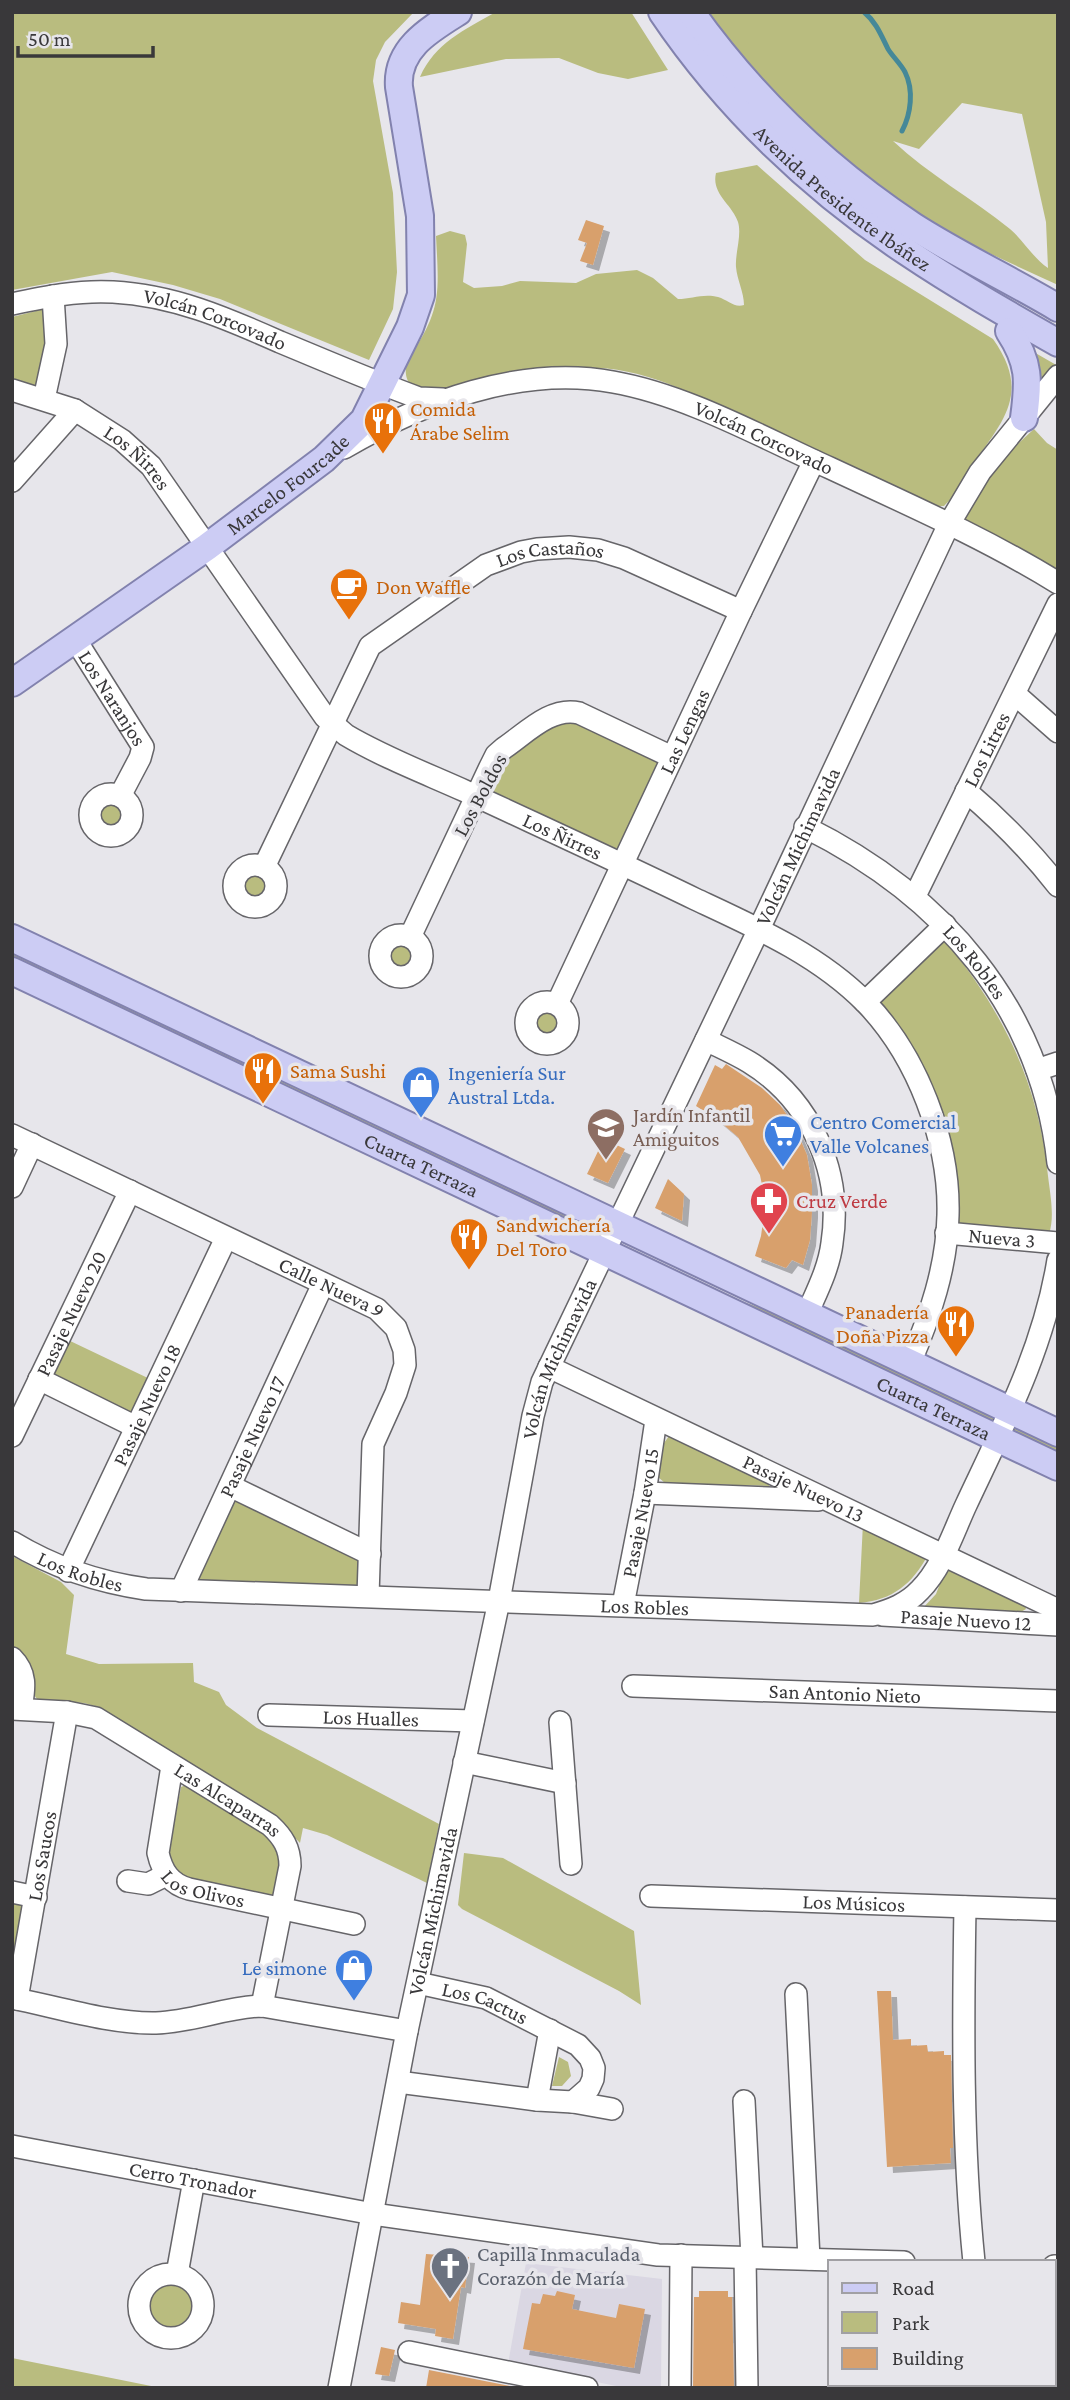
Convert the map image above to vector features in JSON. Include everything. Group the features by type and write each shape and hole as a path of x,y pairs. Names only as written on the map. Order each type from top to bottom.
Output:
{"main road":[{"name":"Marcelo Fourcade","path":"12,683 207,547 324,459 360,426 411,327 421,295 420,216 399,87 399,69 414,43 433,27 458,12"},
{"name":"Avenida Presidente Ibáñez","path":"662,12 719,88 779,149 862,220 954,282 1058,343"},
{"name":"Avenida Presidente Ibáñez","path":"691,12 753,90 837,169 916,228 1058,308"},
{"path":"954,282 1009,331 1058,361"},
{"path":"1009,331 1019,346 1028,372 1024,418"},
{"name":"Cuarta Terraza","path":"12,938 1058,1433"},
{"name":"Cuarta Terraza","path":"12,971 1058,1467"}],"street":[{"name":"Avenida Presidente Ibáñez","path":"1027,290 1058,293"},
{"name":"Volcán Corcovado","path":"12,304 53,296 112,292 144,295 190,305 419,398 448,399"},
{"path":"44,399 56,344 53,296"},
{"name":"Volcán Michimavida","path":"339,2388 407,2031 499,1601 540,1390 949,524 980,472 1058,376"},
{"name":"Volcán Corcovado","path":"324,459 372,432 448,399 477,391 532,380 570,378 612,382 690,405 949,524 1058,583"},
{"name":"Los Ñirres","path":"12,390 75,410 141,455 152,466 331,724 355,741 759,929 825,969 878,1016 917,1079 927,1104 945,1172 948,1216 938,1286 910,1363"},
{"path":"1024,418 1041,403 1058,396"},
{"path":"12,481 75,410"},
{"name":"Las Lengas","path":"557,1004 814,461"},
{"name":"Los Castaños","path":"264,867 365,654 375,641 486,565 521,552 554,547 598,550 624,558 741,611"},
{"name":"Los Litres","path":"915,896 1058,604"},
{"name":"Los Naranjos","path":"75,639 143,747 120,796"},
{"path":"1015,694 1058,732"},
{"name":"Los Boldos","path":"410,937 499,752 560,712 579,713 672,757"},
{"path":"966,791 1006,826 1058,886"},
{"name":"Los Robles","path":"805,827 869,862 915,896 964,945 994,986 1037,1070 1049,1113 1058,1163"},
{"path":"865,1002 945,925"},
{"path":"706,1040 751,1063 784,1090 808,1120 821,1146 832,1181 835,1213 832,1244 824,1275 807,1314"},
{"path":"1037,1070 1058,1063"},
{"name":"Calle Nueva 9","path":"12,1135 377,1309 396,1328 404,1350 405,1365 373,1444 368,1596"},
{"path":"12,1187 32,1144"},
{"name":"Pasaje Nuevo 20","path":"12,1436 130,1191"},
{"name":"Nueva 3","path":"946,1233 1058,1243"},
{"name":"Pasaje Nuevo 18","path":"68,1571 226,1238"},
{"name":"Los Robles","path":"12,1542 68,1571 119,1586 181,1591 873,1615 889,1611 912,1598 926,1582 942,1555 1035,1352 1056,1275"},
{"name":"Pasaje Nuevo 17","path":"181,1591 323,1284"},
{"name":"Pasaje Nuevo 13","path":"549,1367 1058,1610"},
{"path":"39,1380 136,1427"},
{"name":"Pasaje Nuevo 15","path":"623,1605 656,1420"},
{"path":"230,1486 370,1554"},
{"path":"645,1493 827,1501"},
{"name":"Pasaje Nuevo 12","path":"873,1615 1058,1625"},
{"path":"12,1658 23,1675 24,1689 17,1709"},
{"name":"San Antonio Nieto","path":"633,1686 1058,1701"},
{"name":"Las Alcaparras","path":"17,1709 67,1712 96,1718 270,1825 278,1833 290,1857 289,1875 262,2006"},
{"name":"Los Saucos","path":"14,1999 36,1897 67,1712"},
{"name":"Los Hualles","path":"269,1715 473,1721"},
{"path":"560,1722 571,1864"},
{"path":"464,1762 565,1783"},
{"name":"Los Olivos","path":"172,1766 158,1853 166,1875 182,1888 354,1924"},
{"path":"128,1881 148,1884 166,1875"},
{"path":"12,1892 36,1897"},
{"name":"Los Músicos","path":"652,1896 1058,1910"},
{"path":"965,1907 967,2189 974,2260"},
{"name":"Los Cactus","path":"418,1983 486,1998 578,2045 590,2058 594,2068 589,2088 573,2102"},
{"path":"796,1994 809,2259"},
{"path":"14,1999 132,2022 179,2021 234,2008 262,2006 407,2031"},
{"name":"Los Cactus","path":"537,2100 550,2030"},
{"path":"398,2082 612,2109"},
{"path":"744,2101 749,2257 747,2388"},
{"name":"Cerro Tronador","path":"12,2146 373,2214 659,2255 832,2260"},
{"path":"177,2274 194,2180"},
{"path":"680,2388 681,2255"},
{"path":"408,2352 587,2388"}],"shaded area":[{"path":"526,2263 662,2279 661,2388 626,2388 508,2364"}],"green space":[{"path":"12,12 414,12 385,42 376,60 373,81 393,193 397,272 393,309 369,360 220,299 173,285 112,272 12,290"},
{"path":"496,12 631,12 668,70 628,79 598,73 559,58 506,59 420,77 442,46"},
{"path":"707,12 1058,12 1058,285 942,229 875,184 785,104","holes":["962,103 1022,114 1046,222 1048,268 1010,229 921,165 893,141 919,149"]},
{"path":"757,165 865,260 993,339 1004,357 1012,388 1010,403 996,431 944,506 935,506 700,397 638,374 597,368 539,368 442,390 415,387 407,379 407,360 427,328 436,301 436,236 450,231 465,235 467,244 463,282 474,288 502,286 520,281 576,283 596,274 637,270 653,278 678,299 713,296 734,305 744,305 736,267 738,222 719,193 715,180 716,173"},
{"path":"44,309 50,329 39,385 33,388 12,383 12,317"},
{"path":"1025,347 1058,366 1032,400"},
{"path":"1034,429 1058,450 1058,573 970,525 965,518 995,470"},
{"path":"568,718 661,758 622,847 612,849 490,792 502,760 559,719"},
{"path":"111,801 121,805 125,815 121,825 111,829 101,825 97,815 101,805"},
{"path":"255,872 265,876 269,886 265,896 255,900 245,896 241,886 245,876"},
{"path":"941,939 947,943 986,996 1002,1023 1027,1081 1043,1143 1052,1205 1049,1234 958,1227 951,1172 876,1000"},
{"path":"401,942 411,946 415,956 411,966 401,970 391,966 387,956 391,946"},
{"path":"12,953 601,1226 602,1233 598,1236 12,960"},
{"path":"547,1008 558,1012 562,1023 558,1034 547,1038 536,1034 532,1023 536,1012"},
{"path":"710,1290 780,1315 993,1416 993,1422"},
{"path":"66,1339 152,1380 132,1421 47,1379"},
{"path":"1017,1427 1058,1445 1058,1458 1012,1431"},
{"path":"669,1436 769,1483 769,1486 665,1483 658,1477 664,1443"},
{"path":"233,1493 362,1555 358,1584 351,1587 197,1581"},
{"path":"863,1523 928,1555 900,1589 882,1598 859,1603"},
{"path":"12,1556 61,1582 74,1595 66,1654 99,1664 193,1663 194,1682 219,1692 226,1705 257,1728 439,1824 427,1883 327,1835 303,1828 300,1843 273,1815 99,1707 84,1703 38,1700 30,1687 21,1658 12,1646"},
{"path":"950,1570 1024,1604 1026,1609 1019,1613 923,1608 936,1594 943,1576"},
{"path":"186,1785 252,1824 274,1843 281,1862 273,1899 188,1883 170,1863 170,1845 181,1787"},
{"path":"464,1853 503,1858 634,1931 641,2005 462,1909 458,1905"},
{"path":"12,1900 18,1901 25,1910 12,1976"},
{"path":"559,2057 568,2062 571,2076 562,2086 552,2086"},
{"path":"161,2282 181,2282 195,2296 195,2316 181,2330 161,2330 147,2316 147,2296"},
{"path":"12,2358 161,2388 12,2388"}],"building":[{"path":"586,220 604,226 593,265 580,261 587,243 578,240"},
{"name":"Centro Comercial Valle Volcanes","path":"726,1064 762,1088 780,1105 795,1127 807,1155 812,1185 812,1212 810,1240 803,1265 792,1260 786,1268 755,1256 761,1236 765,1200 760,1175 738,1137 696,1106 715,1065 722,1069"},
{"name":"Jardín Infantil Amiguitos","path":"604,1139 625,1149 608,1183 587,1174"},
{"path":"668,1179 684,1194 682,1221 655,1208"},
{"path":"877,1991 891,1991 893,2040 911,2039 911,2046 927,2045 928,2052 944,2051 944,2055 951,2055 951,2163 887,2167"},
{"path":"426,2254 469,2257 465,2288 461,2287 453,2339 435,2336 436,2329 398,2323 401,2302 420,2305"},
{"path":"557,2291 575,2295 572,2309 616,2318 619,2304 645,2309 634,2368 523,2349 532,2303 540,2304 543,2294 555,2296"},
{"path":"699,2291 728,2291 728,2297 732,2297 734,2388 693,2388 694,2297 699,2297"},
{"path":"381,2347 395,2350 389,2376 375,2374"},
{"path":"429,2370 510,2386 510,2388 426,2388"}],"waterway":[{"path":"864,12 875,24 908,79 910,102 902,131"}],"place":[{"name":"Comida Árabe Selim","path":"383,455"},
{"name":"Don Waffle","path":"349,621"},
{"name":"Sama Sushi","path":"263,1105"},
{"name":"Ingeniería Sur Austral Ltda.","path":"421,1119"},
{"name":"Jardín Infantil Amiguitos","path":"606,1161"},
{"name":"Centro Comercial Valle Volcanes","path":"783,1168"},
{"name":"Cruz Verde","path":"769,1235"},
{"name":"Sandwichería Del Toro","path":"469,1271"},
{"name":"Panadería Doña Pizza","path":"956,1358"},
{"name":"Le simone","path":"354,2002"},
{"name":"Capilla Inmaculada Corazón de María","path":"450,2300"}]}
